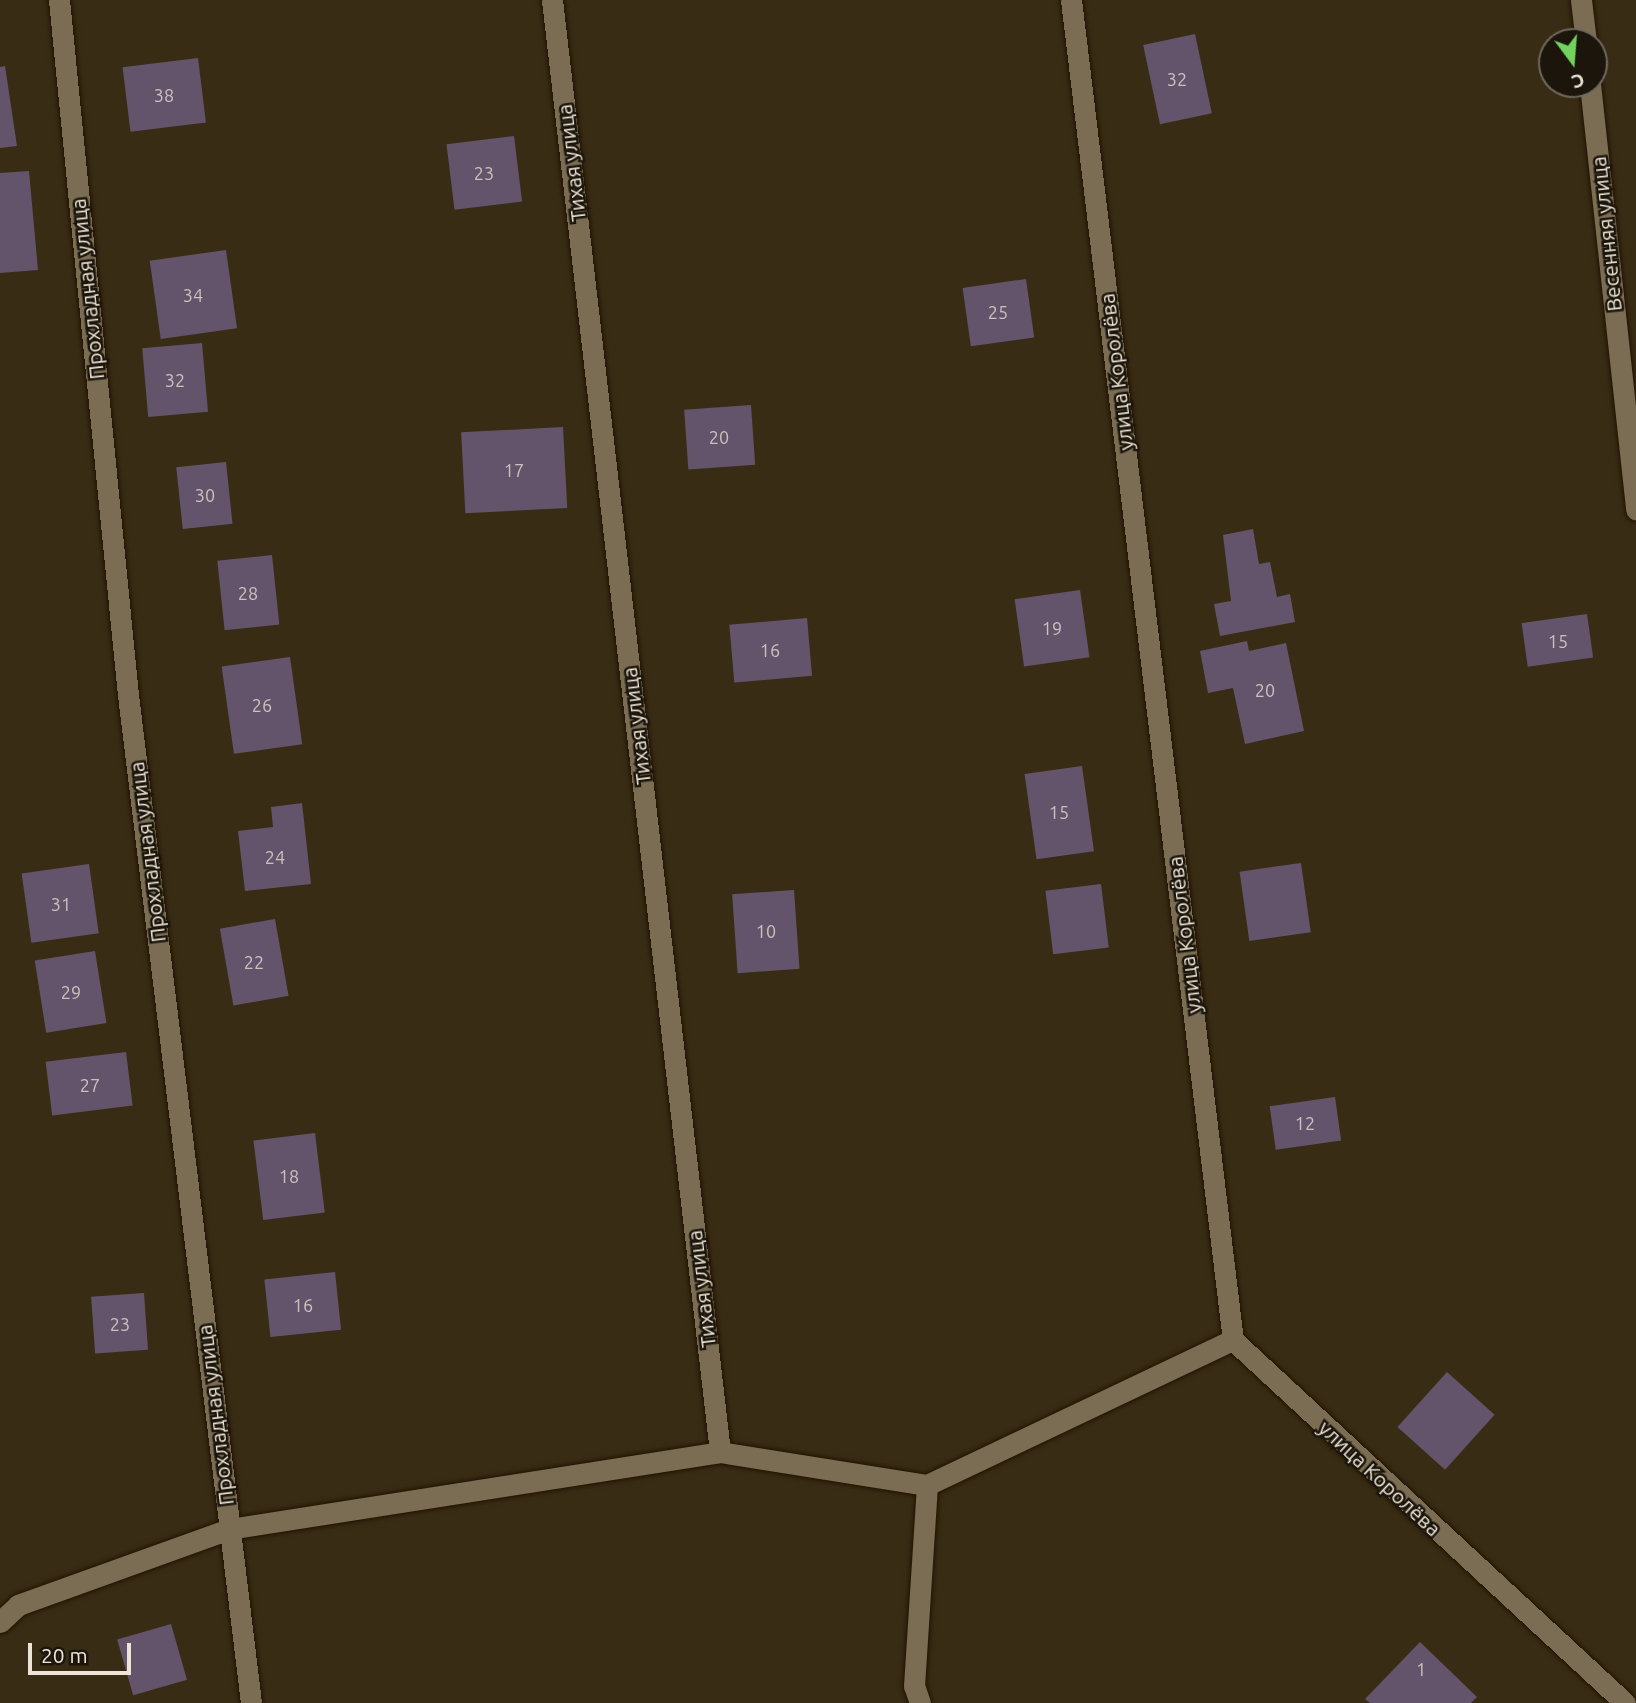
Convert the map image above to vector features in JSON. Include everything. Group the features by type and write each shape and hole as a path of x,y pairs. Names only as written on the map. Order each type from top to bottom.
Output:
{"street":[{"name":"Прохладная улица","path":"59,0 128,695 251,1703"},
{"name":"Тихая улица","path":"552,0 720,1452"},
{"name":"улица Королёва","path":"1070,0 1233,1340 1625,1703"},
{"path":"1581,0 1584,28"},
{"name":"Весенняя улица","path":"1592,98 1636,510"},
{"path":"0,1622 18,1605 229,1529 720,1452 927,1485 1233,1340"},
{"path":"920,1703 914,1686 927,1485"}],"building":[{"path":"1195,34 1212,113 1160,124 1143,45"},
{"path":"198,58 206,123 130,132 123,67"},
{"path":"5,66 17,146 0,148 0,67"},
{"path":"514,136 522,202 455,210 447,144"},
{"path":"29,171 38,270 0,273 0,173"},
{"path":"226,250 237,328 161,339 150,261"},
{"path":"1026,279 1034,337 971,346 963,288"},
{"path":"202,343 208,412 148,417 142,348"},
{"path":"751,405 755,465 688,470 684,410"},
{"path":"563,427 567,508 465,513 461,432"},
{"path":"226,462 232,524 183,529 176,467"},
{"path":"1253,529 1259,564 1270,562 1277,597 1290,594 1295,622 1220,636 1214,604 1231,601 1223,535"},
{"path":"272,555 279,625 225,630 217,561"},
{"path":"1080,590 1089,657 1024,667 1015,599"},
{"path":"1587,614 1593,658 1528,667 1522,623"},
{"path":"807,618 812,676 734,683 729,625"},
{"path":"1247,641 1249,651 1286,643 1304,731 1245,744 1233,688 1208,693 1200,651"},
{"path":"290,657 302,744 234,754 222,667"},
{"path":"1082,766 1094,851 1037,859 1025,774"},
{"path":"302,803 311,884 245,891 238,831 273,827 271,807"},
{"path":"1301,863 1311,932 1249,941 1240,872"},
{"path":"89,864 99,933 31,943 22,873"},
{"path":"1101,884 1109,948 1053,954 1045,891"},
{"path":"794,890 800,969 738,973 732,894"},
{"path":"275,919 289,996 233,1006 220,929"},
{"path":"95,951 106,1023 46,1033 35,961"},
{"path":"126,1052 133,1106 52,1115 46,1062"},
{"path":"1335,1097 1341,1141 1276,1150 1270,1106"},
{"path":"315,1133 325,1212 263,1220 253,1141"},
{"path":"335,1272 341,1330 270,1337 264,1279"},
{"path":"144,1293 148,1350 95,1354 91,1297"},
{"path":"1447,1372 1495,1415 1445,1470 1397,1427"},
{"path":"171,1624 187,1680 133,1695 117,1639"},
{"path":"1420,1642 1477,1697 1471,1703 1370,1703 1365,1699"}]}
